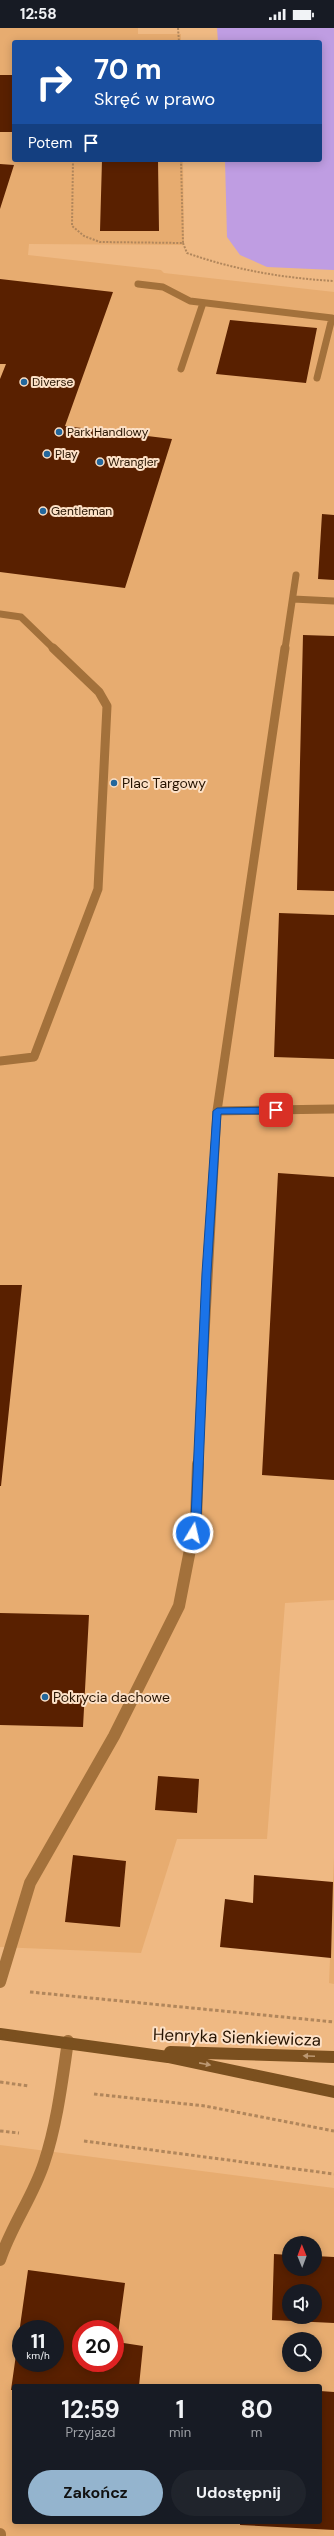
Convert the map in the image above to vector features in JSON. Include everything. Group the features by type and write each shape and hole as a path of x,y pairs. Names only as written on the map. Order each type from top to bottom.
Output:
{"street":[{"name":"Henryka Sienkiewicza","path":"0,2034 68,2041 140,2051 281,2078 334,2092"},
{"name":"Henryka Sienkiewicza","path":"140,2051 334,2057"}],"lane":[{"path":"138,284 163,288 190,301 332,318 317,378"},
{"path":"181,369 203,303"},
{"path":"0,1982 30,1883 114,1736 179,1606 196,1519 207,1273 217,1111 296,575"},
{"path":"293,599 334,601"},
{"path":"0,614 21,617 99,692 107,706 98,889 34,1057 0,1061"},
{"path":"217,1111 334,1109"},
{"path":"0,2260 6,2241 44,2164 61,2090 68,2041"}],"path":[{"path":"178,28 179,40"},
{"path":"73,162 72,226 84,236 100,242 183,243"},
{"path":"181,162 183,243 187,253 251,272 292,279 334,282"},
{"path":"22,1991 334,2022"},
{"path":"0,2082 205,2106 334,2131"},
{"path":"0,2131 334,2174"}],"shaded area":[{"path":"0,28 138,28 138,34 181,34 181,40 12,40 12,162 183,162 184,245 29,244 28,255 161,270 164,273 334,292 334,1600 285,1603 267,1839 177,1839 141,1953 0,1947"},
{"path":"217,28 334,28 334,270 267,267 240,255 227,237 225,162 322,162 322,40 218,40"},
{"path":"334,1857 334,1984 329,1983"},
{"path":"0,2145 334,2188 334,2536 0,2536"}],"building":[{"path":"0,75 12,75 12,132 0,132"},
{"path":"102,162 158,162 159,231 100,231"},
{"path":"0,164 14,165 0,209"},
{"name":"Park Handlowy","path":"0,279 113,292 65,426 172,439 125,588 0,572 0,379 6,364 0,364"},
{"path":"230,320 317,328 306,383 216,374"},
{"path":"322,514 334,515 334,580 318,579"},
{"path":"303,635 334,636 334,891 297,890"},
{"path":"279,913 334,915 334,1059 274,1057"},
{"path":"278,1173 334,1177 334,1480 262,1475"},
{"path":"0,1285 22,1285 1,1486 0,1486"},
{"path":"0,1613 89,1615 83,1727 0,1725"},
{"path":"158,1776 199,1779 197,1813 155,1810"},
{"path":"73,1855 126,1861 120,1927 65,1922"},
{"path":"254,1875 333,1882 331,1958 220,1947 225,1899 253,1903"},
{"path":"274,2254 282,2255 282,2276 322,2276 322,2256 334,2257 334,2323 322,2322 322,2284 282,2284 282,2320 272,2320"},
{"path":"28,2270 125,2283 120,2320 72,2320 72,2372 124,2372 124,2343 143,2346 139,2384 12,2384 11,2390 14,2372 64,2372 64,2320 21,2320"},
{"path":"322,2391 334,2392 334,2530 240,2525 322,2524"}],"place":[{"name":"Diverse","path":"24,382"},
{"name":"Park Handlowy","path":"59,432"},
{"name":"Play","path":"47,454"},
{"name":"Wrangler","path":"100,462"},
{"name":"Gentleman","path":"43,511"},
{"name":"Plac Targowy","path":"114,783"},
{"name":"Pokrycia dachowe","path":"45,1697"}],"route":[{"path":"193,1533 196,1519 207,1273 217,1111 276,1110"}]}
